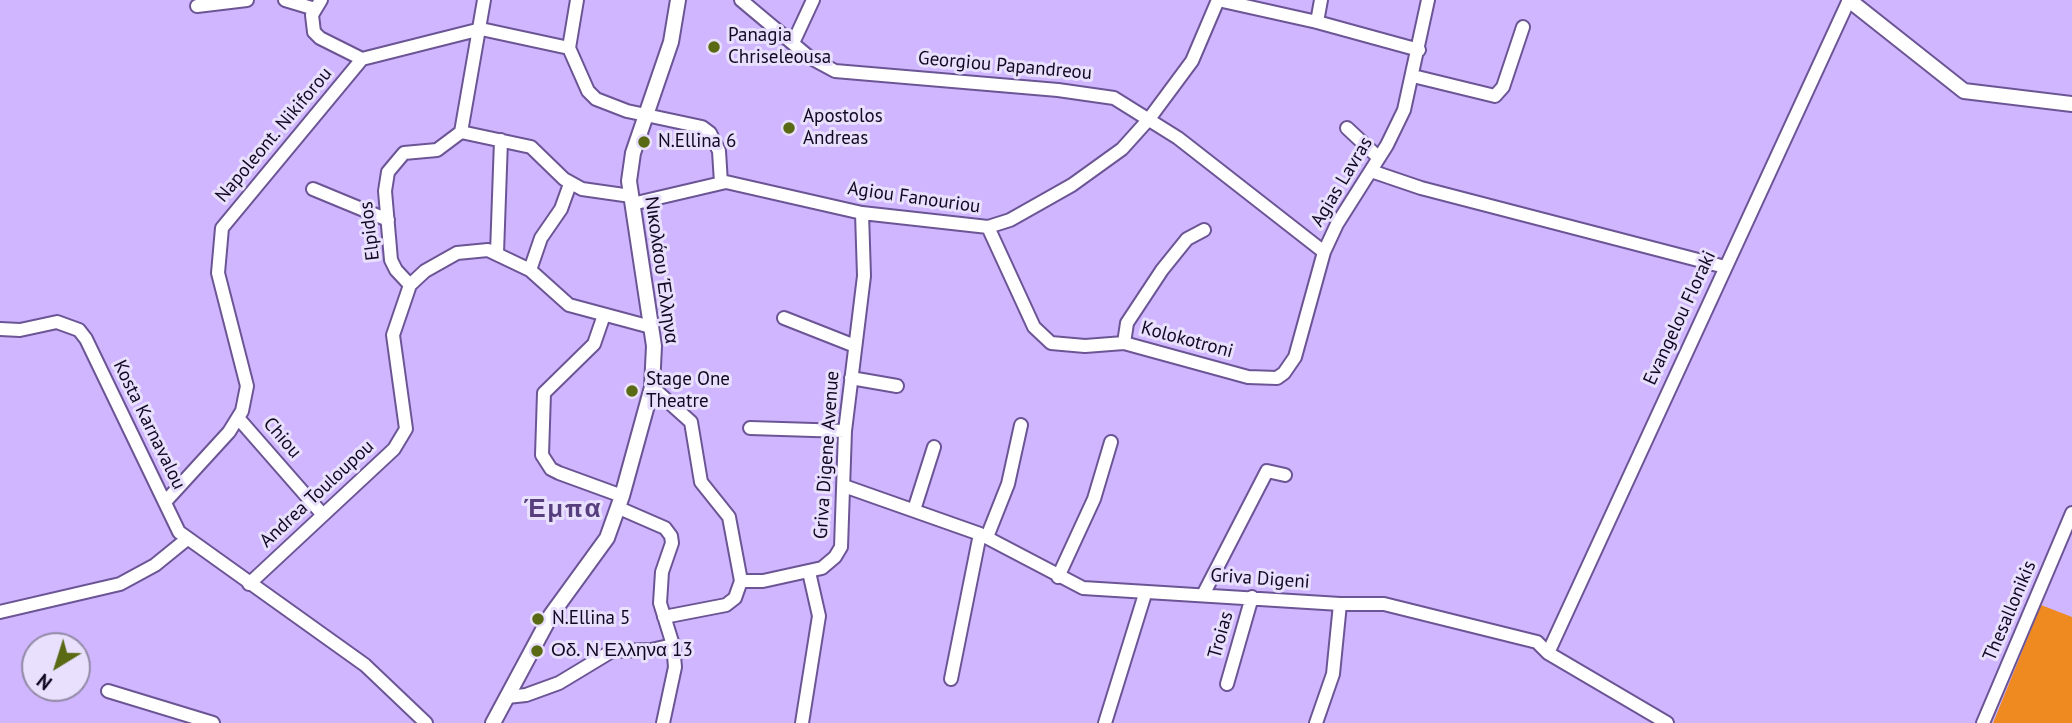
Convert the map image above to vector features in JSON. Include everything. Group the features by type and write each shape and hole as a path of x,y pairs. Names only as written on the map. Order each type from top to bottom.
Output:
{"street":[{"path":"197,6 247,0"},
{"path":"285,0 318,4 312,27 320,38 362,59 481,29 569,48"},
{"path":"484,0 461,132 531,147 570,184 632,200"},
{"path":"577,0 569,48 592,96 645,117 702,127 710,133 719,150 721,183"},
{"name":"Νικολάου Έλληνα","path":"493,723 551,615 604,543 620,502 652,387 651,327 632,200 630,167 671,42 678,0"},
{"name":"Georgiou Papandreou","path":"741,0 809,57 835,71 1100,94 1121,102 1149,119 1324,252"},
{"path":"793,43 813,0"},
{"path":"1218,0 1317,22 1419,50"},
{"name":"Agiou Fanouriou","path":"632,200 721,183 737,183 862,213 988,227 1010,220 1073,185 1122,149 1149,119 1192,61 1218,0"},
{"path":"1317,22 1321,0"},
{"name":"Agias Lavras","path":"1277,378 1295,357 1324,252 1337,224 1379,158 1404,110 1428,0"},
{"path":"1849,0 1946,80 1964,91 2072,104"},
{"name":"Evangelou Floraki","path":"1548,653 1849,0"},
{"path":"1413,76 1494,96 1503,87 1523,27"},
{"name":"Napoleont. Nikiforou","path":"165,502 239,419 247,386 218,273 222,228 362,59"},
{"path":"1347,128 1379,158"},
{"name":"Elpidos","path":"410,285 393,265 385,182 398,157 408,152 436,150 461,132"},
{"path":"497,253 501,140"},
{"path":"1371,171 1421,188 1725,267"},
{"path":"530,270 541,238 561,209 570,184"},
{"path":"313,189 388,220"},
{"name":"Griva Digene Avenue","path":"741,580 763,581 809,572 829,564 841,547 845,431 864,276 862,213"},
{"name":"Kolokotroni","path":"988,227 1034,327 1051,343 1066,346 1124,343 1248,377 1277,378"},
{"path":"1124,343 1127,323 1161,270 1187,239 1204,230"},
{"path":"410,285 425,271 457,253 478,249 497,253 530,270 569,305 651,327"},
{"name":"Andrea Touloupou","path":"249,584 394,449 406,429 393,335 410,285"},
{"path":"604,315 594,344 544,393 542,455 551,468 620,502 665,528 671,536 672,543 660,587 676,667 663,723"},
{"path":"784,318 855,346"},
{"name":"Kosta Karnavalou","path":"0,329 20,330 57,322 83,334 172,521 187,539 365,665 422,721"},
{"path":"851,378 897,386"},
{"path":"652,387 691,422 701,482 729,517 741,580 735,598 726,605 664,617"},
{"name":"Chiou","path":"239,419 323,515"},
{"path":"951,679 983,536 1008,484 1021,425"},
{"path":"750,428 845,431"},
{"path":"1058,577 1094,499 1111,442"},
{"path":"914,510 934,447"},
{"path":"1204,593 1267,471 1285,475"},
{"name":"Griva Digeni","path":"844,486 983,536 1083,588 1144,594 1204,593 1340,604 1384,604 1537,642 1548,653 1667,723"},
{"name":"Thesallonikis","path":"1983,723 2072,513"},
{"path":"0,612 120,584 156,565 187,539"},
{"path":"802,723 820,616 809,572"},
{"path":"1105,723 1144,594"},
{"name":"Troias","path":"1227,684 1252,597"},
{"path":"1316,723 1333,674 1340,604"},
{"path":"507,697 526,695 559,683 612,651 652,650 673,645"},
{"path":"108,691 213,723"}],"shaded area":[{"path":"2041,605 2072,617 2072,723 1993,723"}],"place":[{"name":"Panagia Chriseleousa","path":"714,47"},
{"name":"Apostolos Andreas","path":"789,128"},
{"name":"N.Ellina 6","path":"644,142"},
{"name":"Stage One Theatre","path":"632,391"},
{"name":"N.Ellina 5","path":"538,619"},
{"name":"Οδ. Ν Ελληνα 13","path":"537,651"}],"district":[{"name":"Έμπα","path":"563,510"}]}
